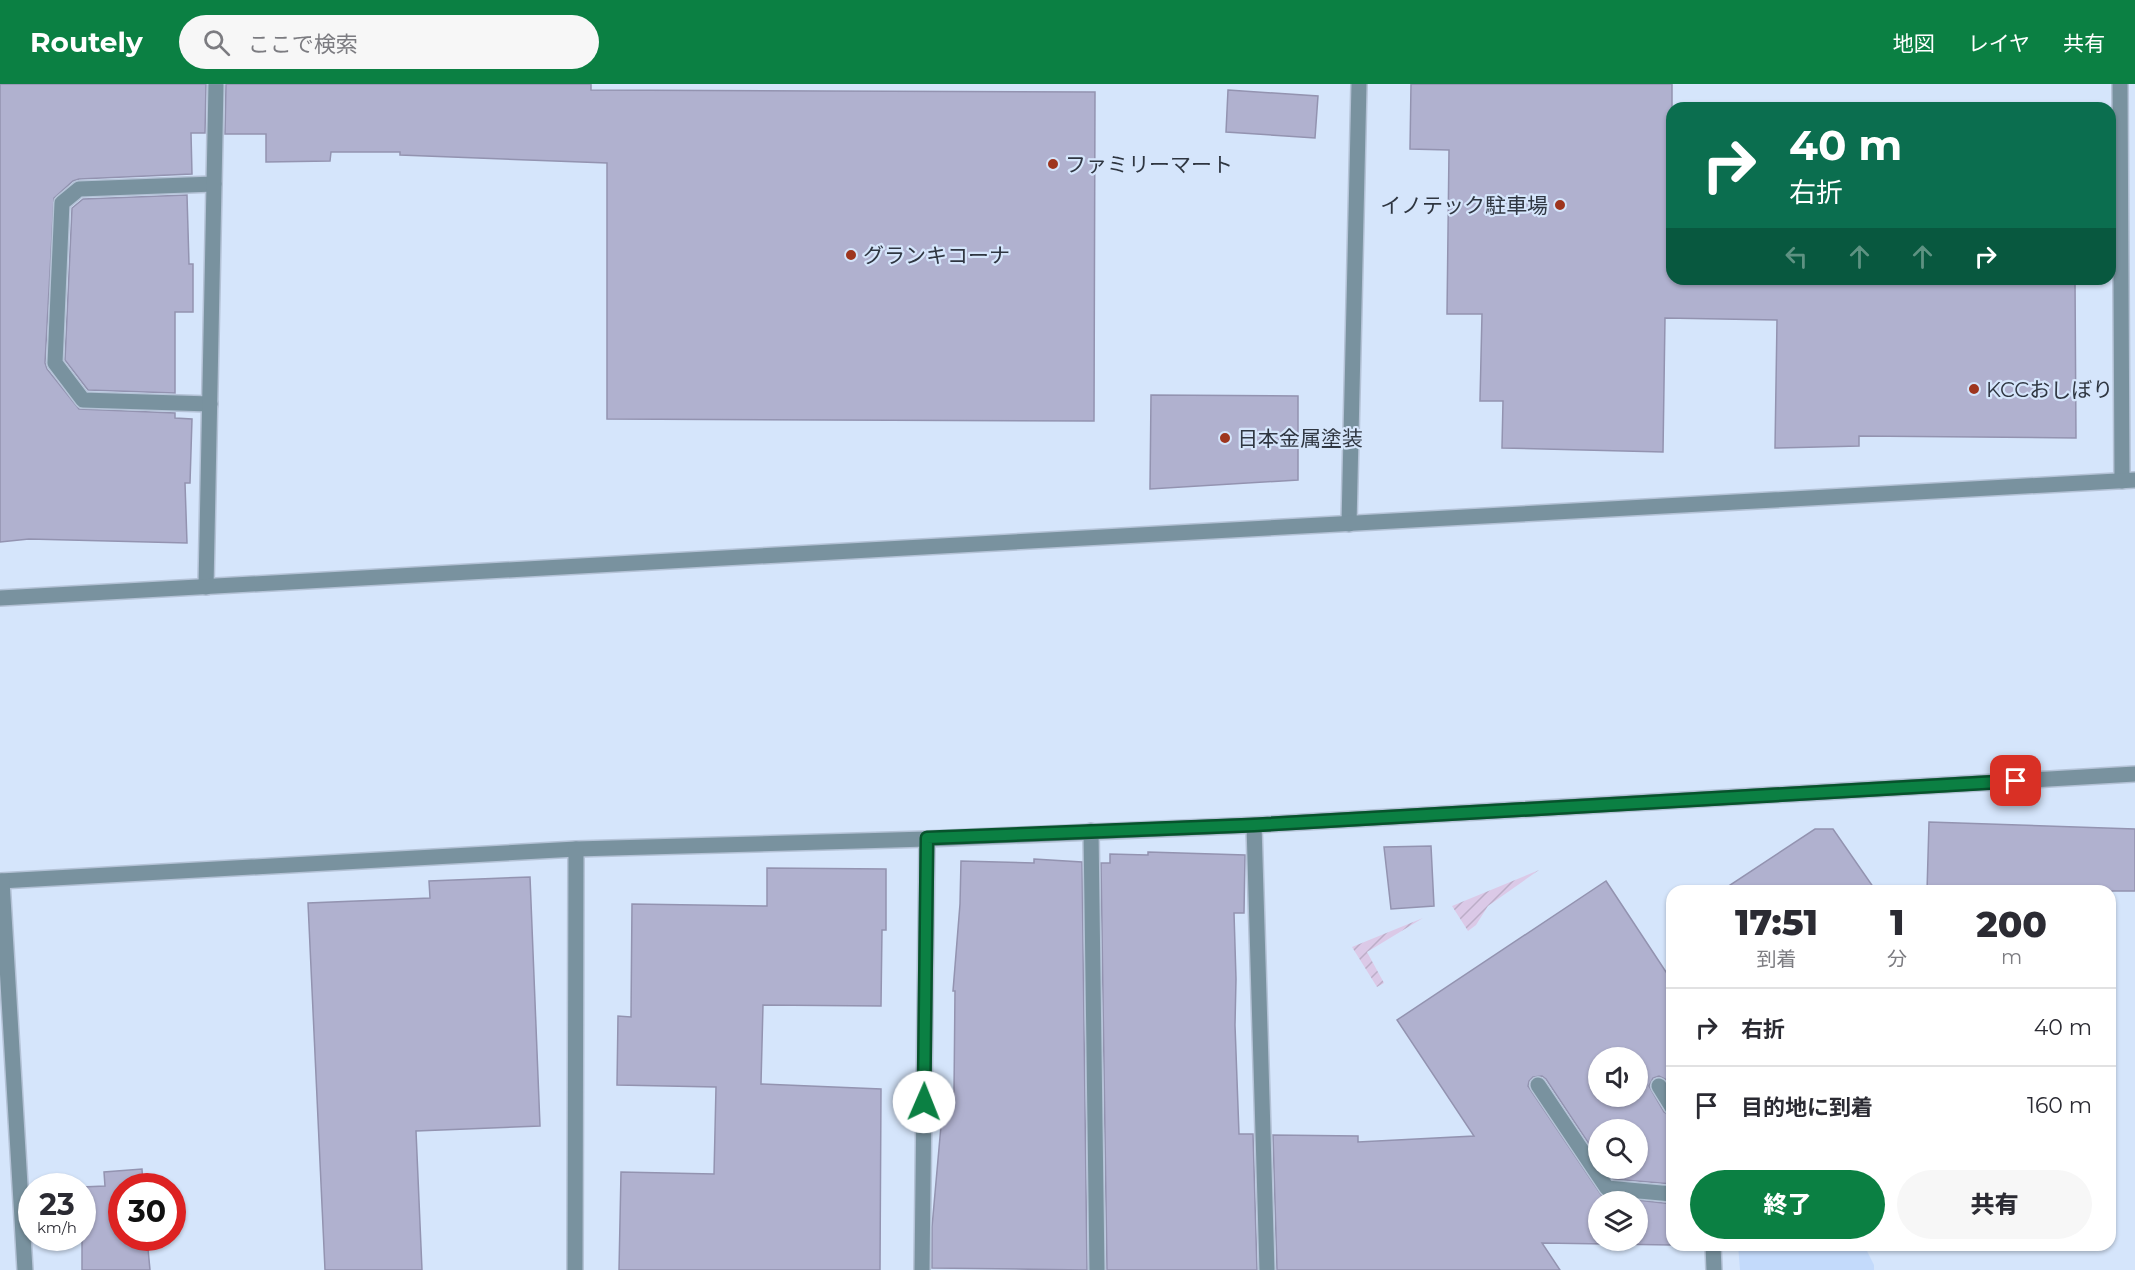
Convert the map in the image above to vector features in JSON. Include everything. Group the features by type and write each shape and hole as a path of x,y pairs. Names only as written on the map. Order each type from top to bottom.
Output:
{"street":[{"path":"206,586 216,84"},
{"path":"1350,524 1359,84"},
{"path":"0,598 2129,481 2120,84"},
{"path":"210,404 83,400 55,363 62,203 79,189 214,184"},
{"path":"25,1270 1,881 576,849 1254,825 2135,774"},
{"path":"1254,825 1268,1270"},
{"path":"1091,831 1097,1270"},
{"path":"922,1270 927,838"},
{"path":"575,1270 576,849"},
{"path":"1538,1085 1607,1188 1666,1193"},
{"path":"1659,1086 1666,1097"},
{"path":"1713,1251 1714,1270"}],"shaded area":[{"path":"1539,870 1488,906 1476,925 1468,931 1452,906"},
{"path":"1423,918 1367,952 1384,983 1377,987 1352,947"},
{"path":"1738,1251 1867,1251 1874,1265 1874,1270 1740,1270"}],"building":[{"path":"0,84 206,84 205,133 191,133 192,174 79,179 73,181 54,198 45,363 47,369 79,409 175,413 175,418 192,419 190,483 185,483 187,543 29,539 0,542"},
{"name":"グランキコーナ","path":"226,84 591,84 591,90 1095,92 1094,421 607,419 607,163 400,155 400,152 331,152 330,161 266,162 266,134 225,134"},
{"path":"1411,84 1672,84 1672,102 1666,102 1666,285 2075,285 2076,438 1859,436 1859,446 1775,448 1777,320 1665,318 1663,452 1502,448 1503,401 1480,401 1482,314 1447,314 1449,150 1410,149"},
{"path":"1228,90 1318,96 1315,138 1226,132"},
{"path":"187,195 189,264 193,264 193,312 175,312 175,393 88,390 65,360 72,208 83,199"},
{"name":"日本金属塗装","path":"1151,395 1298,396 1298,480 1150,489"},
{"path":"1929,822 2135,829 2135,891 2116,891 2116,885 1927,885"},
{"path":"1815,829 1833,829 1872,885 1730,885"},
{"path":"1431,846 1434,906 1391,909 1384,847"},
{"path":"1148,852 1245,855 1244,913 1234,913 1235,1025 1239,1134 1253,1134 1257,1270 1107,1270 1101,863 1110,863 1110,854 1148,855"},
{"path":"1034,859 1082,862 1087,1270 932,1268 932,1227 944,1092 954,1092 955,991 953,991 961,861 1034,863"},
{"path":"767,868 886,869 886,930 882,930 881,1006 763,1005 761,1084 881,1089 880,1270 619,1270 621,1172 714,1174 716,1087 617,1085 618,1016 631,1017 632,904 767,906"},
{"path":"530,877 540,1126 416,1131 422,1270 325,1270 308,903 430,898 429,881"},
{"path":"1606,881 1666,972 1666,1080 1659,1076 1653,1078 1649,1086 1666,1113 1666,1183 1613,1179 1648,1179 1648,1119 1588,1119 1588,1142 1546,1079 1542,1076 1533,1077 1528,1086 1588,1175 1588,1179 1591,1179 1599,1191 1588,1191 1588,1244 1542,1243 1560,1270 1277,1270 1273,1135 1358,1136 1358,1142 1474,1136 1397,1020"},
{"path":"142,1169 142,1173 108,1173 108,1251 148,1251 150,1270 82,1270 82,1251 96,1251 96,1186 105,1186 104,1172"},
{"path":"1648,1201 1666,1203 1666,1245 1648,1245"}],"place":[{"name":"ファミリーマート","path":"1053,164"},
{"name":"イノテック駐車場","path":"1560,205"},
{"name":"グランキコーナ","path":"851,255"},
{"name":"KCCおしぼり","path":"1974,389"},
{"name":"日本金属塗装","path":"1225,438"}],"route":[{"path":"924,1102 927,838 1254,825 2016,781"}]}
